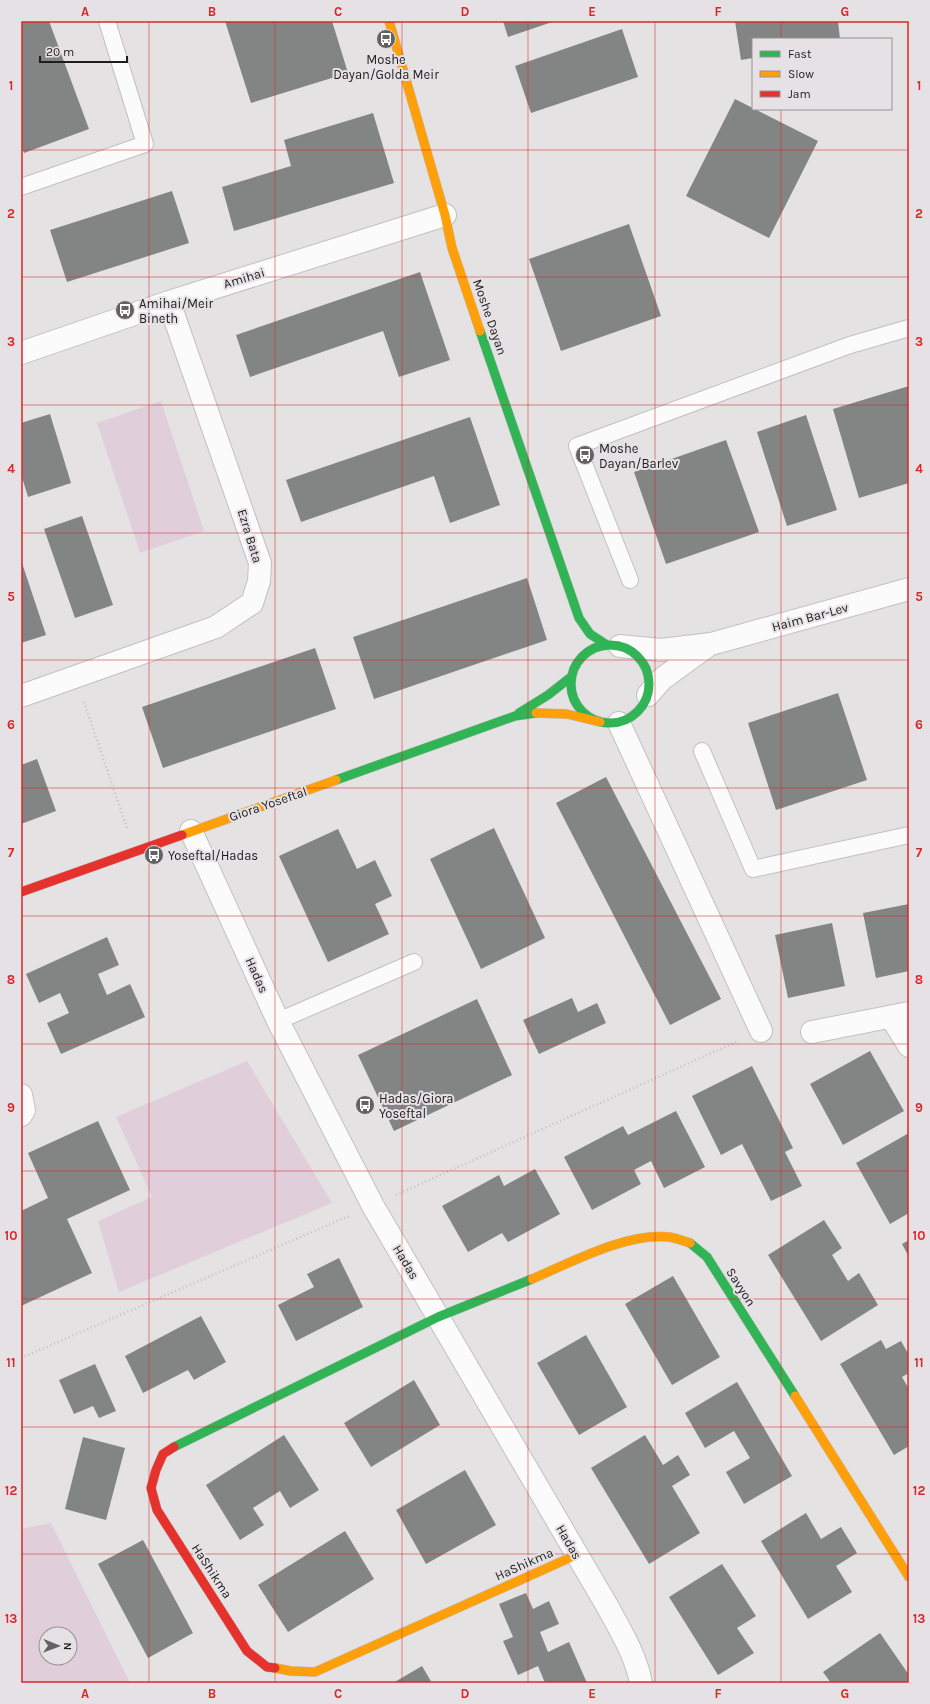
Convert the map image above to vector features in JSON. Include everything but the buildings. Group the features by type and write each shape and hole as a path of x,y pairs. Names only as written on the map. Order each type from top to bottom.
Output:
{"street":[{"name":"Moshe Dayan","path":"389,21 445,215 452,248 579,618 587,633 600,643 614,645"},
{"name":"Amihai","path":"21,353 169,302 445,215"},
{"name":"Ezra Bata","path":"21,696 216,627 252,603 259,581 260,563 169,302"},
{"name":"Haim Bar-Lev","path":"614,645 660,650 710,644 909,589"},
{"name":"Moshe Dayan","path":"579,618 579,659"},
{"name":"Haim Bar-Lev","path":"648,696 662,679 710,644"},
{"path":"614,645 632,651 641,660 647,671 649,683 648,696 642,708 632,717 610,723 589,718 580,710 574,700 571,689 571,677 574,667 579,659 592,649 614,645"},
{"name":"Giora Yoseftal","path":"515,716 548,695 571,677"},
{"name":"Giora Yoseftal","path":"21,892 135,850 515,716 535,712 563,713 610,723"},
{"path":"610,723 760,1031"},
{"name":"Hadas","path":"192,831 278,1021 373,1206 606,1604 625,1640 640,1676 641,1683"},
{"path":"812,1032 900,1015 909,1046"},
{"path":"21,1095 24,1110 21,1115"},
{"name":"Savyon","path":"438,1317 614,1245 645,1237 670,1237 692,1244 707,1258 726,1287 909,1576"},
{"name":"HaShikma","path":"438,1317 176,1446 163,1454 156,1470 151,1488 157,1510 248,1651 267,1667 291,1672 316,1672 576,1555"}],"lane":[{"path":"21,186 145,144 107,21"},
{"path":"630,580 577,446 850,345 909,328"},
{"path":"702,751 753,869 909,835"},
{"path":"278,1021 414,962"}],"path":[{"path":"75,677 135,850"},
{"path":"21,1358 373,1206 760,1031"}],"shaded area":[{"path":"161,401 204,531 140,553 97,423"},
{"path":"247,1061 332,1203 119,1292 98,1221 152,1197 116,1117"},
{"path":"51,1523 130,1683 21,1683 21,1529"}],"traffic: fast":[{"path":"480,331 579,618 590,634 607,645"},
{"path":"602,645 618,645 632,651 643,662 649,676 649,684 649,692 643,706 632,717 618,723 602,723 588,717 577,706 571,692 571,676 577,662 588,651 602,645"},
{"path":"519,713 548,695 571,677"},
{"path":"336,780 515,716 536,713"},
{"path":"690,1243 707,1257 795,1396"},
{"path":"174,1447 438,1317 532,1279"}],"traffic: slow":[{"path":"389,21 445,215 452,248 480,331"},
{"path":"536,713 567,714 600,722"},
{"path":"182,835 336,780"},
{"path":"532,1279 599,1250 635,1239 669,1237 690,1243"},
{"path":"795,1396 909,1577"},
{"path":"275,1668 291,1671 315,1672 576,1555"}],"traffic: jam":[{"path":"21,892 182,835"},
{"path":"174,1447 163,1454 156,1470 151,1488 157,1510 247,1651 267,1667 275,1668"}],"place":[{"name":"Moshe Dayan/Golda Meir","path":"386,39"},
{"name":"Amihai/Meir Bineth","path":"125,310"},
{"name":"Moshe Dayan/Barlev","path":"585,455"},
{"name":"Yoseftal/Hadas","path":"154,855"},
{"name":"Hadas/Giora Yoseftal","path":"365,1105"}]}
